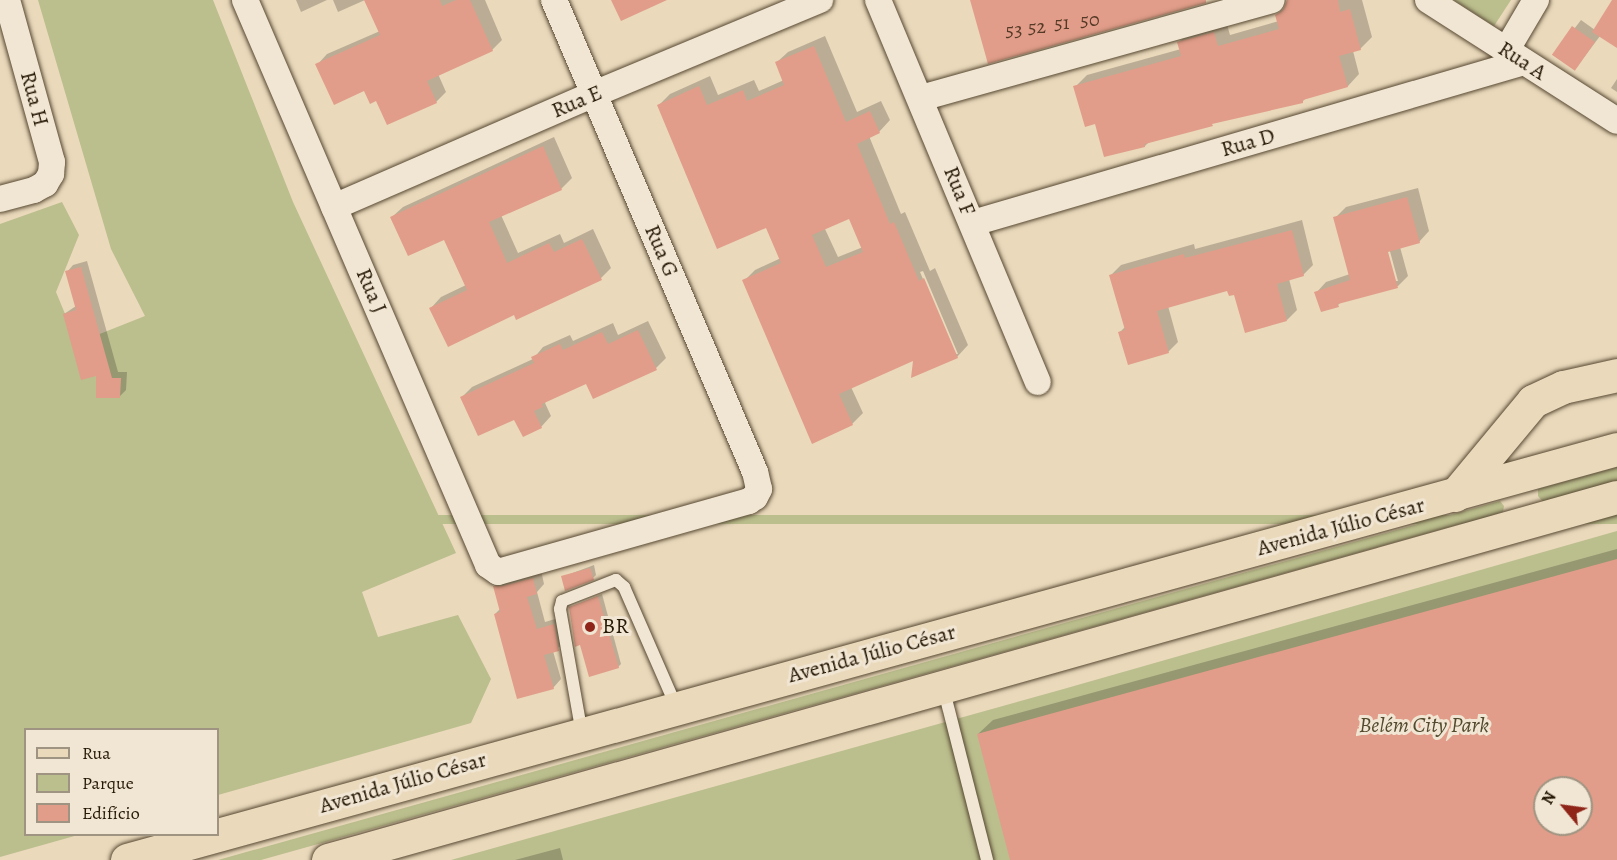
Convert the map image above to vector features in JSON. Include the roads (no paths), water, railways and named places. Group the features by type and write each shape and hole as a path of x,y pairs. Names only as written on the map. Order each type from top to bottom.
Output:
{"main road":[{"path":"1455,495 1533,400 1563,387 1617,375"},
{"path":"1516,422 1516,438 1524,476 1533,502 1551,516"},
{"name":"Avenida Júlio César","path":"219,835 1617,449"},
{"name":"Avenida Júlio César","path":"328,860 1617,497"},
{"name":"Avenida Júlio César","path":"127,860 214,836"}],"street":[{"name":"Rua H","path":"0,200 34,190 45,184 51,174 52,162 7,0"},
{"name":"Rua J","path":"245,0 488,565 498,572 505,571"},
{"name":"Rua G","path":"505,571 749,501 755,497 759,489 755,472 554,0"},
{"name":"Rua E","path":"334,207 594,94 820,0"},
{"name":"Rua F","path":"878,0 921,98 1038,382"},
{"path":"921,98 1272,0"},
{"name":"Rua A","path":"1428,0 1617,121"},
{"path":"1515,56 1536,0"},
{"name":"Rua D","path":"973,223 1515,56"}],"lane":[{"path":"582,734 560,609 562,601 616,580 624,586 677,707"},
{"path":"943,687 987,860"}],"place":[{"name":"BR","path":"590,627"}],"park label":[{"name":"Belém City Park","path":"1424,726"}]}
